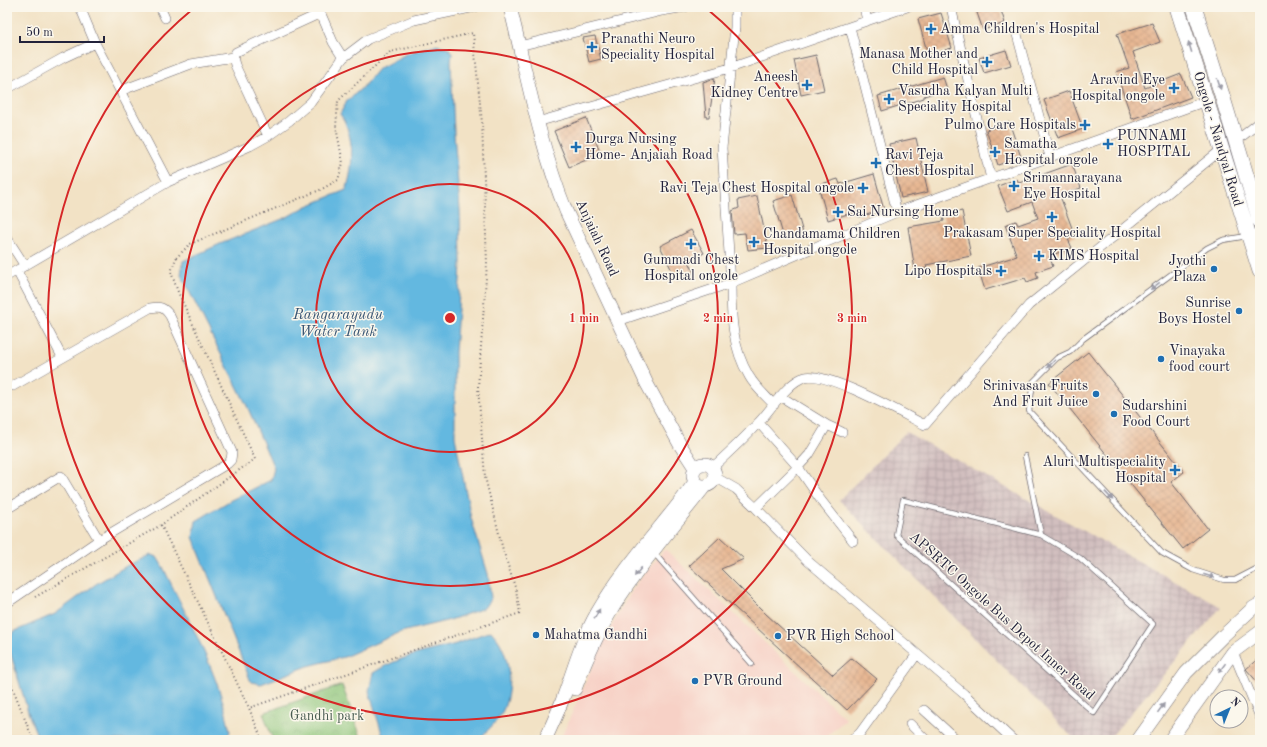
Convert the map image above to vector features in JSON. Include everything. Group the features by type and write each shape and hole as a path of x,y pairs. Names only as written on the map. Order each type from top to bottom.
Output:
{"main road":[{"name":"Ongole - Nandyal Road","path":"1177,7 1221,150 1254,233 1260,271"},
{"name":"Ongole - Nandyal Road","path":"1194,7 1236,141 1255,186 1260,221"}],"street":[{"path":"80,7 95,43 168,182"},
{"path":"160,7 164,18"},
{"path":"7,276 168,182 250,146 268,136 289,121 311,102 343,58 368,39 414,20 476,7"},
{"name":"Anjaiah Road","path":"510,7 537,122 566,211 647,384 675,437 695,468"},
{"path":"520,46 661,9 685,7"},
{"path":"735,7 722,148 733,327 738,353 750,377 774,404"},
{"path":"864,7 867,21"},
{"path":"537,122 730,68 908,7"},
{"path":"951,7 991,179"},
{"path":"268,136 235,65 233,57 236,52 319,10 333,42 343,58"},
{"path":"850,27 897,212"},
{"path":"1016,31 1050,157"},
{"path":"7,89 63,58 95,43"},
{"path":"120,91 191,64 233,57"},
{"path":"618,321 731,283 897,212 1206,101"},
{"path":"1236,141 1260,122"},
{"path":"545,740 562,700 576,660 596,615 614,585 679,504 700,484 711,484 713,472 759,423 780,396 797,380 806,376 820,377 844,385 925,425 1029,305 1221,150"},
{"path":"7,238 62,357"},
{"path":"7,603 99,540 226,464 231,460 232,452 170,316 162,307 150,308 13,386"},
{"path":"780,396 827,425 842,432"},
{"path":"759,423 798,467 820,499 853,541"},
{"path":"756,508 809,455 827,425"},
{"path":"700,484 693,477 693,472 695,468 704,464 708,465 713,472 736,489 756,508 809,562 964,694 1003,737 1013,740"},
{"path":"7,509 61,476 99,540"},
{"path":"552,740 592,644 619,598 700,484"},
{"path":"1138,740 1186,673 1253,608 1260,604"},
{"path":"1170,740 1234,652 1260,632"},
{"path":"1234,652 1260,717"},
{"path":"852,740 860,733 917,654"},
{"path":"924,710 957,740"},
{"path":"910,724 926,740"}],"lane":[{"path":"1254,233 1223,240 1207,248 1083,339 1070,352 1057,358 1033,382 1029,411 1162,553 1193,570 1224,580 1235,580 1260,567"},
{"path":"1025,456 1041,535"},
{"name":"APSRTC Ongole Bus Depot Inner Road","path":"903,500 1041,535 1080,558 1153,624 1094,713 896,535 903,500"},
{"path":"653,552 752,664"}],"path":[{"path":"34,598 161,525 255,459 178,292 171,272 176,258 190,244 322,189 338,180 343,163 336,127 338,101 390,52 473,33 482,123 487,264 478,387 486,477 504,550 516,590 520,613 249,708"},
{"path":"161,525 249,708 262,740"},
{"path":"7,673 33,740"}],"shaded area":[{"path":"906,432 1221,607 1108,740 1075,740 839,500"},
{"name":"PVR Ground","path":"665,549 846,719 822,740 560,740 603,642 632,589"}],"green space":[{"name":"Gandhi park","path":"342,685 362,740 273,740 263,713"}],"water":[{"name":"Rangarayudu Water Tank","path":"435,45 448,47 452,53 451,62 454,133 460,210 461,265 455,352 455,437 471,518 488,574 491,598 484,608 450,620 401,632 344,657 308,666 261,684 251,682 193,537 196,521 231,500 271,480 274,468 247,406 181,275 183,261 220,244 285,218 307,206 346,190 352,158 349,132 340,114 347,101 363,87 378,69 408,53"},
{"path":"151,555 157,557 163,567 211,668 219,689 230,732 224,740 39,740 30,718 8,645 13,632 55,614 96,584 128,565"},
{"path":"491,631 497,638 504,651 509,678 505,706 496,721 487,731 478,740 384,740 369,691 373,673 403,658 456,644"}],"building":[{"path":"975,7 1000,7 1005,23 983,30"},
{"path":"941,13 952,48 928,55 918,19"},
{"path":"1152,23 1160,42 1133,52 1145,88 1181,74 1191,97 1132,119 1116,72 1129,68 1117,34"},
{"path":"595,36 601,59 589,62 583,38"},
{"path":"1006,50 1011,65 984,73 979,58"},
{"path":"816,55 824,90 801,95 794,60"},
{"path":"943,77 947,89 882,111 878,96"},
{"path":"715,78 709,117 706,117 703,82"},
{"path":"1069,91 1083,129 1058,138 1044,100"},
{"path":"586,118 601,154 569,167 554,131"},
{"path":"1009,122 1021,157 998,165 986,130"},
{"path":"916,138 928,192 901,198 889,144"},
{"path":"1072,164 1081,188 1060,196 1075,236 1068,239 1072,248 1049,256 1053,266 1036,272 1038,278 1027,282 1025,278 985,290 978,268 1017,256 1005,225 1016,221 1018,225 1038,218 1032,202 1008,211 998,186 1017,179 1019,183"},
{"path":"874,174 884,210 859,217 858,211 828,220 818,185 838,179 840,184"},
{"path":"792,195 803,233 784,238 773,201"},
{"path":"757,196 768,248 748,250 745,233 734,234 732,211 739,208 738,200"},
{"path":"962,211 971,256 926,265 927,268 915,270 908,227 944,221 943,215"},
{"path":"691,230 704,253 689,261 694,273 677,281 660,246"},
{"path":"1088,352 1184,472 1171,482 1208,529 1183,549 1049,383"},
{"name":"PVR High School","path":"720,537 744,559 721,569 766,614 833,675 852,658 877,679 847,710 689,566"},
{"path":"1260,657 1260,685 1246,669"}],"place":[{"name":"Amma Children's Hospital","path":"931,29"},
{"name":"Pranathi Neuro Speciality Hospital","path":"592,47"},
{"name":"Manasa Mother and Child Hospital","path":"987,62"},
{"name":"Aneesh Kidney Centre","path":"807,85"},
{"name":"Aravind Eye Hospital ongole","path":"1174,88"},
{"name":"Vasudha Kalyan Multi Speciality Hospital","path":"889,99"},
{"name":"Pulmo Care Hospitals","path":"1085,125"},
{"name":"PUNNAMI HOSPITAL","path":"1108,144"},
{"name":"Durga Nursing Home- Anjaiah Road","path":"576,147"},
{"name":"Samatha Hospital ongole","path":"995,152"},
{"name":"Ravi Teja Chest Hospital","path":"876,163"},
{"name":"Srimannarayana Eye Hospital","path":"1014,186"},
{"name":"Ravi Teja Chest Hospital ongole","path":"863,188"},
{"name":"Sai Nursing Home","path":"838,212"},
{"name":"Prakasam Super Speciality Hospital","path":"1052,217"},
{"name":"Chandamama Children Hospital ongole","path":"754,242"},
{"name":"Gummadi Chest Hospital ongole","path":"691,244"},
{"name":"KIMS Hospital","path":"1039,256"},
{"name":"Jyothi Plaza","path":"1214,269"},
{"name":"Lipo Hospitals","path":"1001,271"},
{"name":"Sunrise Boys Hostel","path":"1239,311"},
{"name":"Vinayaka food court","path":"1161,359"},
{"name":"Srinivasan Fruits And Fruit Juice","path":"1096,394"},
{"name":"Sudarshini Food Court","path":"1114,414"},
{"name":"Aluri Multispeciality Hospital","path":"1175,470"},
{"name":"Mahatma Gandhi","path":"536,635"},
{"name":"PVR High School","path":"778,636"},
{"name":"PVR Ground","path":"695,681"}]}
